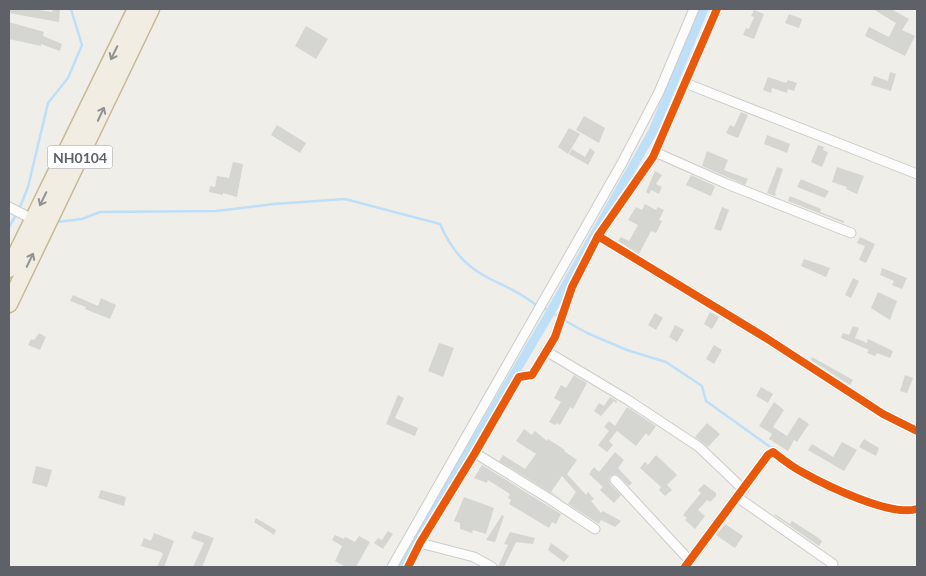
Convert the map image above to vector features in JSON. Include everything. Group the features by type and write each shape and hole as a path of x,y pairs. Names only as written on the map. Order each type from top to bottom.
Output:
{"highway":[{"name":"NH0104","path":"9,304 40,223 136,9"},
{"name":"NH0104","path":"9,269 40,223 151,9"}],"street":[{"path":"392,567 622,163 659,92 694,9"},
{"path":"408,567 420,543 519,377 532,375 555,337 572,287 598,236 655,152 717,9"},
{"path":"685,83 917,174"},
{"path":"655,152 727,184 851,234"},
{"path":"9,207 40,223"},
{"path":"598,236 766,338 883,414 917,431"},
{"path":"546,352 628,400 699,447 744,490"},
{"path":"615,480 687,564 744,490 768,455 773,452 800,472 881,507 908,511 917,509"},
{"path":"475,453 595,529"},
{"path":"737,497 833,564 831,567"},
{"path":"420,543 474,557 492,567"}],"building":[{"path":"9,9 32,9 52,12 53,9 60,9 59,22 9,13"},
{"path":"873,9 891,9 909,19 902,30 915,36 905,56 865,36 869,27 889,37 896,23"},
{"path":"754,10 764,14 754,39 743,35 746,28 749,29 754,17 751,16"},
{"path":"789,14 802,19 799,28 785,23"},
{"path":"9,22 44,32 43,36 62,44 60,51 41,44 41,46 9,39"},
{"path":"306,26 328,39 316,59 295,46"},
{"path":"890,72 896,74 891,91 871,85 874,76 888,81"},
{"path":"768,77 786,83 788,80 797,83 794,91 788,89 787,93 772,88 771,93 763,90"},
{"path":"741,112 748,115 738,138 726,133 730,125 734,127"},
{"path":"584,116 605,128 599,143 576,130"},
{"path":"277,125 306,143 300,153 271,135"},
{"path":"569,128 580,134 568,154 558,147"},
{"path":"767,135 790,144 787,153 764,144"},
{"path":"818,145 824,147 823,150 828,152 822,167 811,162"},
{"path":"590,148 595,152 588,165 569,154 572,149 585,157"},
{"path":"707,151 728,160 724,170 748,179 745,185 702,166"},
{"path":"233,162 243,164 237,197 209,192 210,186 215,187 217,176 229,178"},
{"path":"777,167 783,169 775,196 767,193"},
{"path":"837,167 864,176 857,194 846,189 847,187 832,182"},
{"path":"655,171 662,175 656,184 662,187 659,194 651,190 649,194 646,192"},
{"path":"691,175 715,186 711,196 686,185"},
{"path":"801,179 829,191 825,198 797,187"},
{"path":"790,196 821,209 820,212 844,221 844,223 788,201"},
{"path":"645,204 656,210 658,207 664,210 659,220 662,221 656,233 651,231 639,254 618,241 621,237 629,241 638,225 628,220 636,207 642,210"},
{"path":"722,207 729,210 721,231 714,229"},
{"path":"860,237 875,244 866,263 859,260 865,246 857,243"},
{"path":"804,259 830,268 826,277 801,266"},
{"path":"882,268 907,278 902,289 892,285 894,281 880,275"},
{"path":"853,278 859,281 851,298 845,295"},
{"path":"878,292 897,301 890,320 871,308"},
{"path":"73,295 98,306 101,298 116,305 110,319 70,301"},
{"path":"710,312 719,317 712,329 704,324"},
{"path":"655,313 663,318 656,330 648,325"},
{"path":"675,325 684,330 677,342 669,337"},
{"path":"853,326 859,328 855,338 867,343 868,339 893,351 890,358 877,353 875,356 867,353 869,350 841,338 843,333 849,335"},
{"path":"39,333 46,337 40,350 28,345 31,339 34,340"},
{"path":"439,343 454,348 443,377 428,371"},
{"path":"714,345 722,350 714,364 706,359"},
{"path":"812,357 853,380 850,385 811,360"},
{"path":"574,375 587,383 573,409 570,407 560,425 557,423 555,425 549,422 561,402 554,398 561,385 566,388"},
{"path":"905,375 913,378 907,393 900,391"},
{"path":"761,387 773,394 768,403 756,396"},
{"path":"398,395 404,398 395,418 418,428 415,436 386,424"},
{"path":"610,397 617,401 616,403 614,401 601,416 594,411 599,403 604,406"},
{"path":"774,402 784,410 773,427 787,436 799,417 809,424 797,442 794,440 788,451 769,439 772,434 759,426"},
{"path":"627,407 656,426 649,436 646,433 636,446 617,431 609,441 613,445 607,452 598,445 609,431 604,427 609,421 615,426"},
{"path":"707,423 720,434 708,447 695,437"},
{"path":"524,429 532,435 535,431 577,460 567,474 586,495 588,492 594,499 591,501 601,513 603,511 621,521 615,527 601,520 599,524 568,504 576,492 562,476 551,492 567,503 499,461 503,455 525,469 536,454 516,441"},
{"path":"864,439 879,448 876,456 859,447"},
{"path":"842,442 857,450 844,471 808,450 812,444 833,457"},
{"path":"615,452 624,460 618,468 632,483 629,486 617,474 610,476 610,484 621,495 614,503 600,490 603,487 589,474 594,467 599,472"},
{"path":"656,455 677,475 667,485 672,490 665,496 659,490 661,487 640,468 645,462 648,465"},
{"path":"482,465 561,514 556,524 552,522 549,528 509,504 511,500 508,498 510,494 488,480 487,483 474,478"},
{"path":"36,466 52,470 47,487 32,483"},
{"path":"704,484 716,493 716,496 710,502 707,500 698,510 705,516 695,529 685,520 687,518 683,515 701,493 698,490"},
{"path":"101,490 126,497 124,506 98,498"},
{"path":"464,497 494,508 486,534 473,530 472,533 460,529 460,523 454,521"},
{"path":"502,515 504,516 495,542 486,540"},
{"path":"774,515 790,524 792,521 817,537 822,541 819,546"},
{"path":"256,518 276,530 274,535 254,522"},
{"path":"725,524 743,536 735,548 716,535"},
{"path":"194,531 214,538 202,567 193,567 204,543 191,538"},
{"path":"388,531 393,534 383,549 374,543 378,538 382,540"},
{"path":"510,532 535,538 533,544 516,542 504,567 498,567 508,545 504,544"},
{"path":"154,533 174,541 164,567 157,567 163,554 161,552 141,546 144,538 151,541"},
{"path":"335,535 355,542 359,536 370,542 356,567 346,567 335,561 342,546 332,540"},
{"path":"551,543 569,556 564,562 548,550"}],"waterway":[{"path":"20,207 28,187 48,103 68,78 82,45 71,9"},
{"path":"401,567 547,318 653,131 704,9"},
{"path":"57,222 82,219 100,212 216,211 274,204 345,199 440,224 452,246 463,260 476,271 524,296 537,306"},
{"path":"9,227 16,215"},
{"path":"542,309 546,309 559,317"},
{"path":"564,320 587,333 627,350 666,362 702,386 706,401 773,449"}],"cycle path":[{"path":"408,567 420,543 519,377 532,375 555,337 572,287 598,236 653,157 717,9"},
{"path":"598,236 766,338 883,414 917,431"},
{"path":"685,567 768,455 773,452 798,470 859,499 892,509 917,509"}]}
